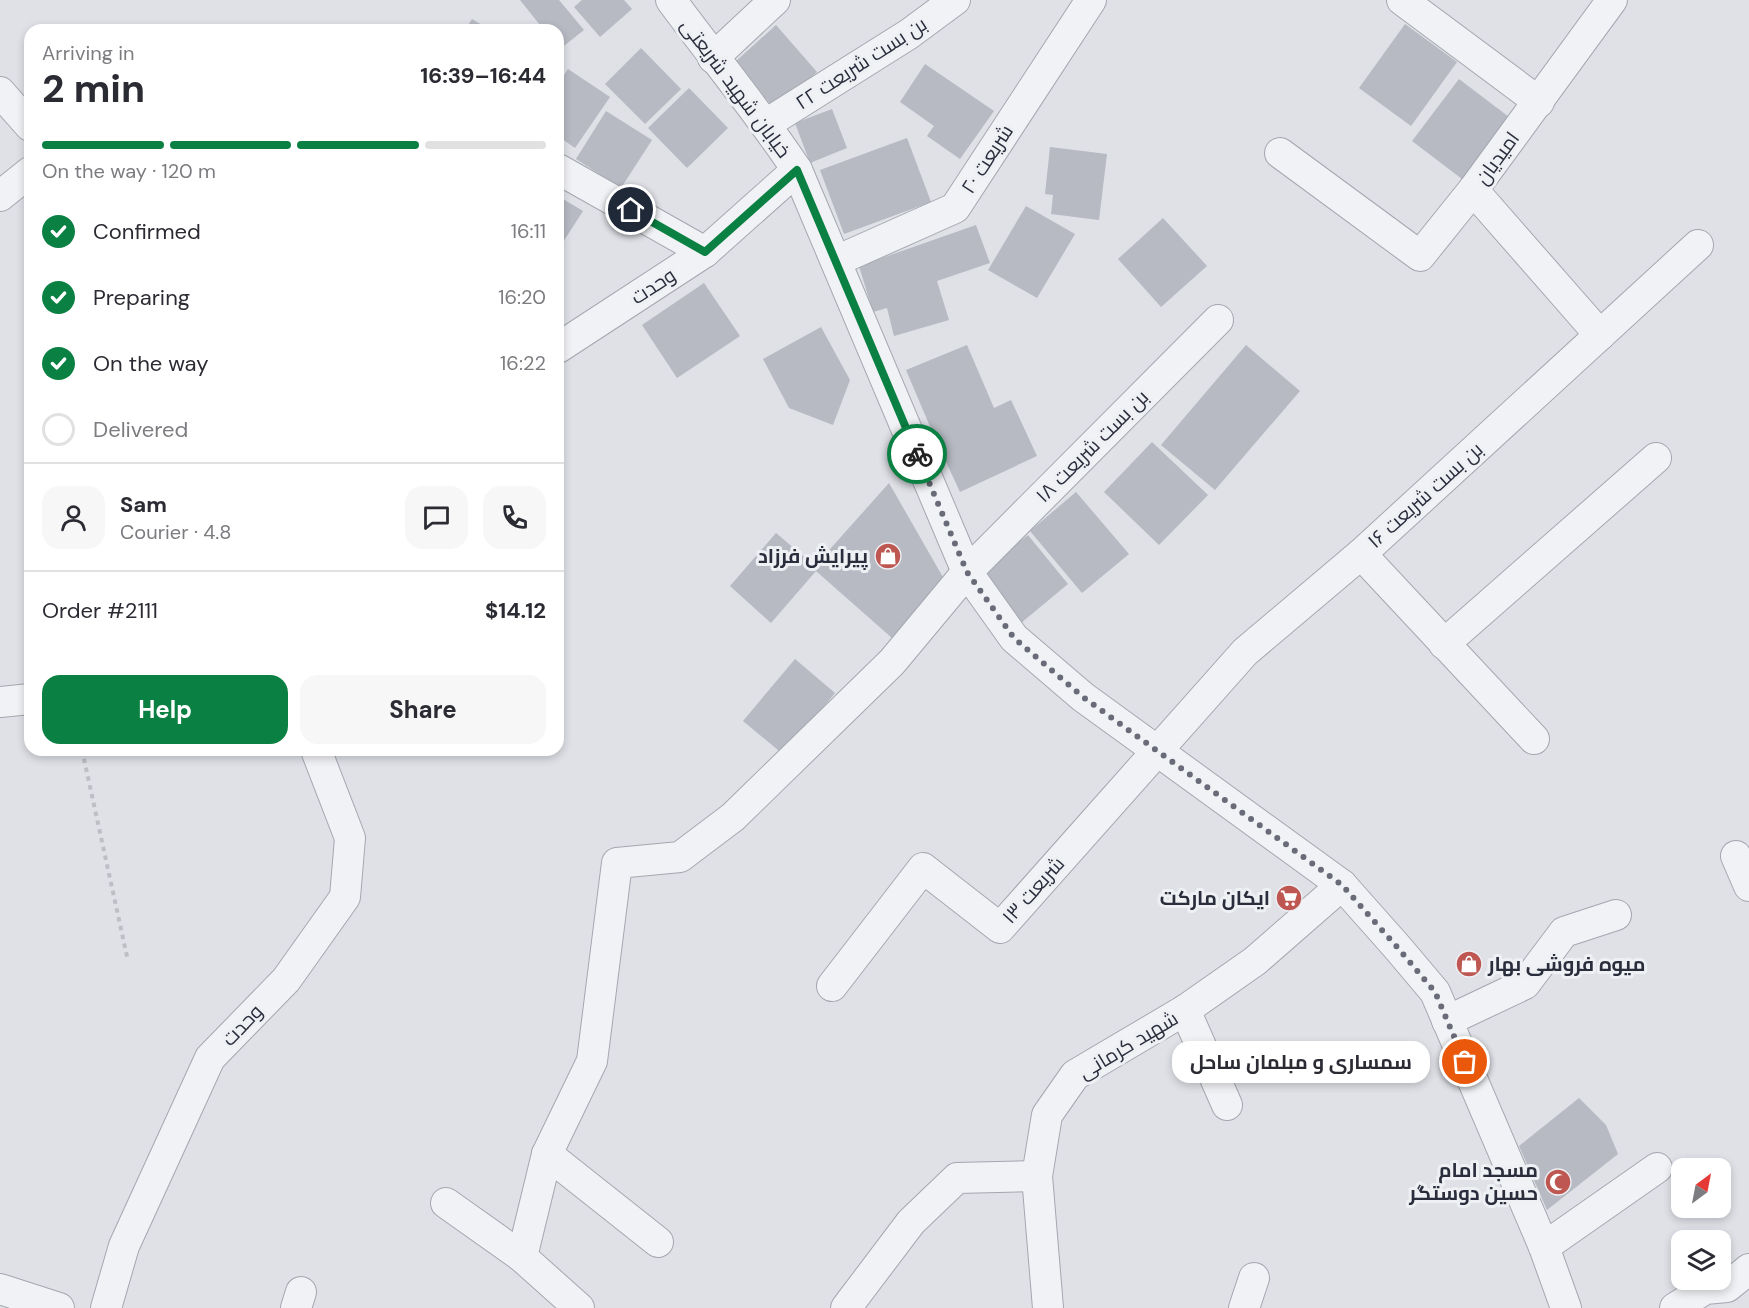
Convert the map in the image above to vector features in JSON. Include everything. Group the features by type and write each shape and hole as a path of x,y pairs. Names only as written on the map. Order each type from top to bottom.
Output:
{"street":[{"name":"خیابان شهید شریعتی","path":"671,0 713,58 766,124 797,170 967,572 1014,638 1083,697 1342,885 1435,992 1544,1247 1566,1308"},
{"path":"713,58 775,0"},
{"name":"بن بست شریعت ۲۲","path":"766,124 909,34 955,0"},
{"name":"شریعت ۲۰","path":"836,261 955,208 1091,0"},
{"path":"1402,0 1539,102"},
{"name":"امیدیان","path":"1600,335 1473,190 1612,0"},
{"path":"0,92 24,119"},
{"path":"1280,153 1420,256 1473,190"},
{"name":"وحدت","path":"564,344 705,252 797,170"},
{"path":"564,172 705,252"},
{"path":"0,196 24,177"},
{"name":"بن بست شریعت ۱۶","path":"1158,751 1245,652 1360,554 1698,245"},
{"name":"بن بست شریعت ۱۸","path":"547,1154 592,1061 617,863 680,857 733,817 892,662 967,572 1218,320"},
{"path":"1444,644 1656,458"},
{"path":"1360,554 1534,739"},
{"path":"0,702 24,700"},
{"name":"شریعت ۱۳","path":"832,986 923,868 1000,928 1158,751"},
{"name":"وحدت","path":"106,1308 124,1246 210,1058 286,980 345,897 350,838 318,756"},
{"path":"1736,856 1749,886"},
{"name":"شهید کرمانی","path":"1048,1308 1037,1176 1047,1115 1075,1075 1185,1010 1255,961 1342,885"},
{"path":"1447,1021 1525,984 1564,932 1616,915"},
{"path":"1185,1010 1227,1104"},
{"path":"522,1257 547,1154 658,1242"},
{"path":"1544,1247 1657,1168"},
{"path":"846,1308 911,1222 957,1178 1037,1176"},
{"path":"446,1203 522,1257 579,1308"},
{"path":"1675,1308 1705,1289 1727,1287 1749,1269"},
{"path":"1244,1308 1254,1278"},
{"path":"0,1289 59,1308"}],"path":[{"path":"83,756 128,961"}],"building":[{"path":"520,0 559,0 584,30 564,46 564,24 539,24"},
{"path":"582,0 624,0 632,9 600,37 574,7"},
{"path":"472,19 480,24 469,24"},
{"path":"1405,24 1457,62 1411,126 1359,88"},
{"path":"776,25 817,72 775,109 734,63"},
{"path":"641,48 681,89 645,124 605,84"},
{"path":"925,64 994,111 960,159 927,136 934,126 900,102"},
{"path":"568,69 610,97 575,148 564,140 564,75"},
{"path":"1459,79 1509,117 1462,179 1412,141"},
{"path":"689,88 728,128 687,168 648,128"},
{"path":"832,109 847,148 810,163 795,123"},
{"path":"606,111 652,140 621,188 576,159"},
{"path":"907,138 931,202 844,234 820,170"},
{"path":"1050,147 1107,154 1099,220 1051,214 1053,195 1045,194"},
{"path":"564,200 583,211 564,241"},
{"path":"1026,206 1075,234 1037,298 988,270"},
{"path":"1163,218 1207,266 1161,307 1118,259"},
{"path":"976,225 990,263 937,281 949,320 894,336 887,308 873,312 859,266"},
{"path":"704,283 740,336 677,378 642,325"},
{"path":"821,327 850,380 833,425 789,408 763,359"},
{"path":"967,345 994,408 1011,400 1037,456 960,492 906,370"},
{"path":"1246,345 1300,391 1215,490 1161,445"},
{"path":"1152,442 1208,495 1159,545 1104,492"},
{"path":"889,483 944,579 892,638 816,571 771,623 730,586 776,533 815,566"},
{"path":"1076,492 1129,554 1082,593 1030,531"},
{"path":"1028,535 1068,584 1021,623 980,572"},
{"path":"795,659 835,693 784,755 743,721"},
{"name":"مسجد امام حسین دوستگر","path":"1579,1098 1606,1125 1618,1154 1547,1210 1519,1146"}],"way so far":[{"path":"917,454 967,572 1014,638 1083,697 1342,885 1435,992 1465,1062"}],"place":[{"name":"پیرایش فرزاد","path":"888,556"},
{"name":"ایکان مارکت","path":"1289,898"},
{"name":"میوه فروشی بهار","path":"1469,964"},
{"name":"سمساری و مبلمان ساحل","path":"1465,1062"},
{"name":"مسجد امام حسین دوستگر","path":"1558,1182"}],"route":[{"path":"631,210 705,252 797,170 917,454"}]}
